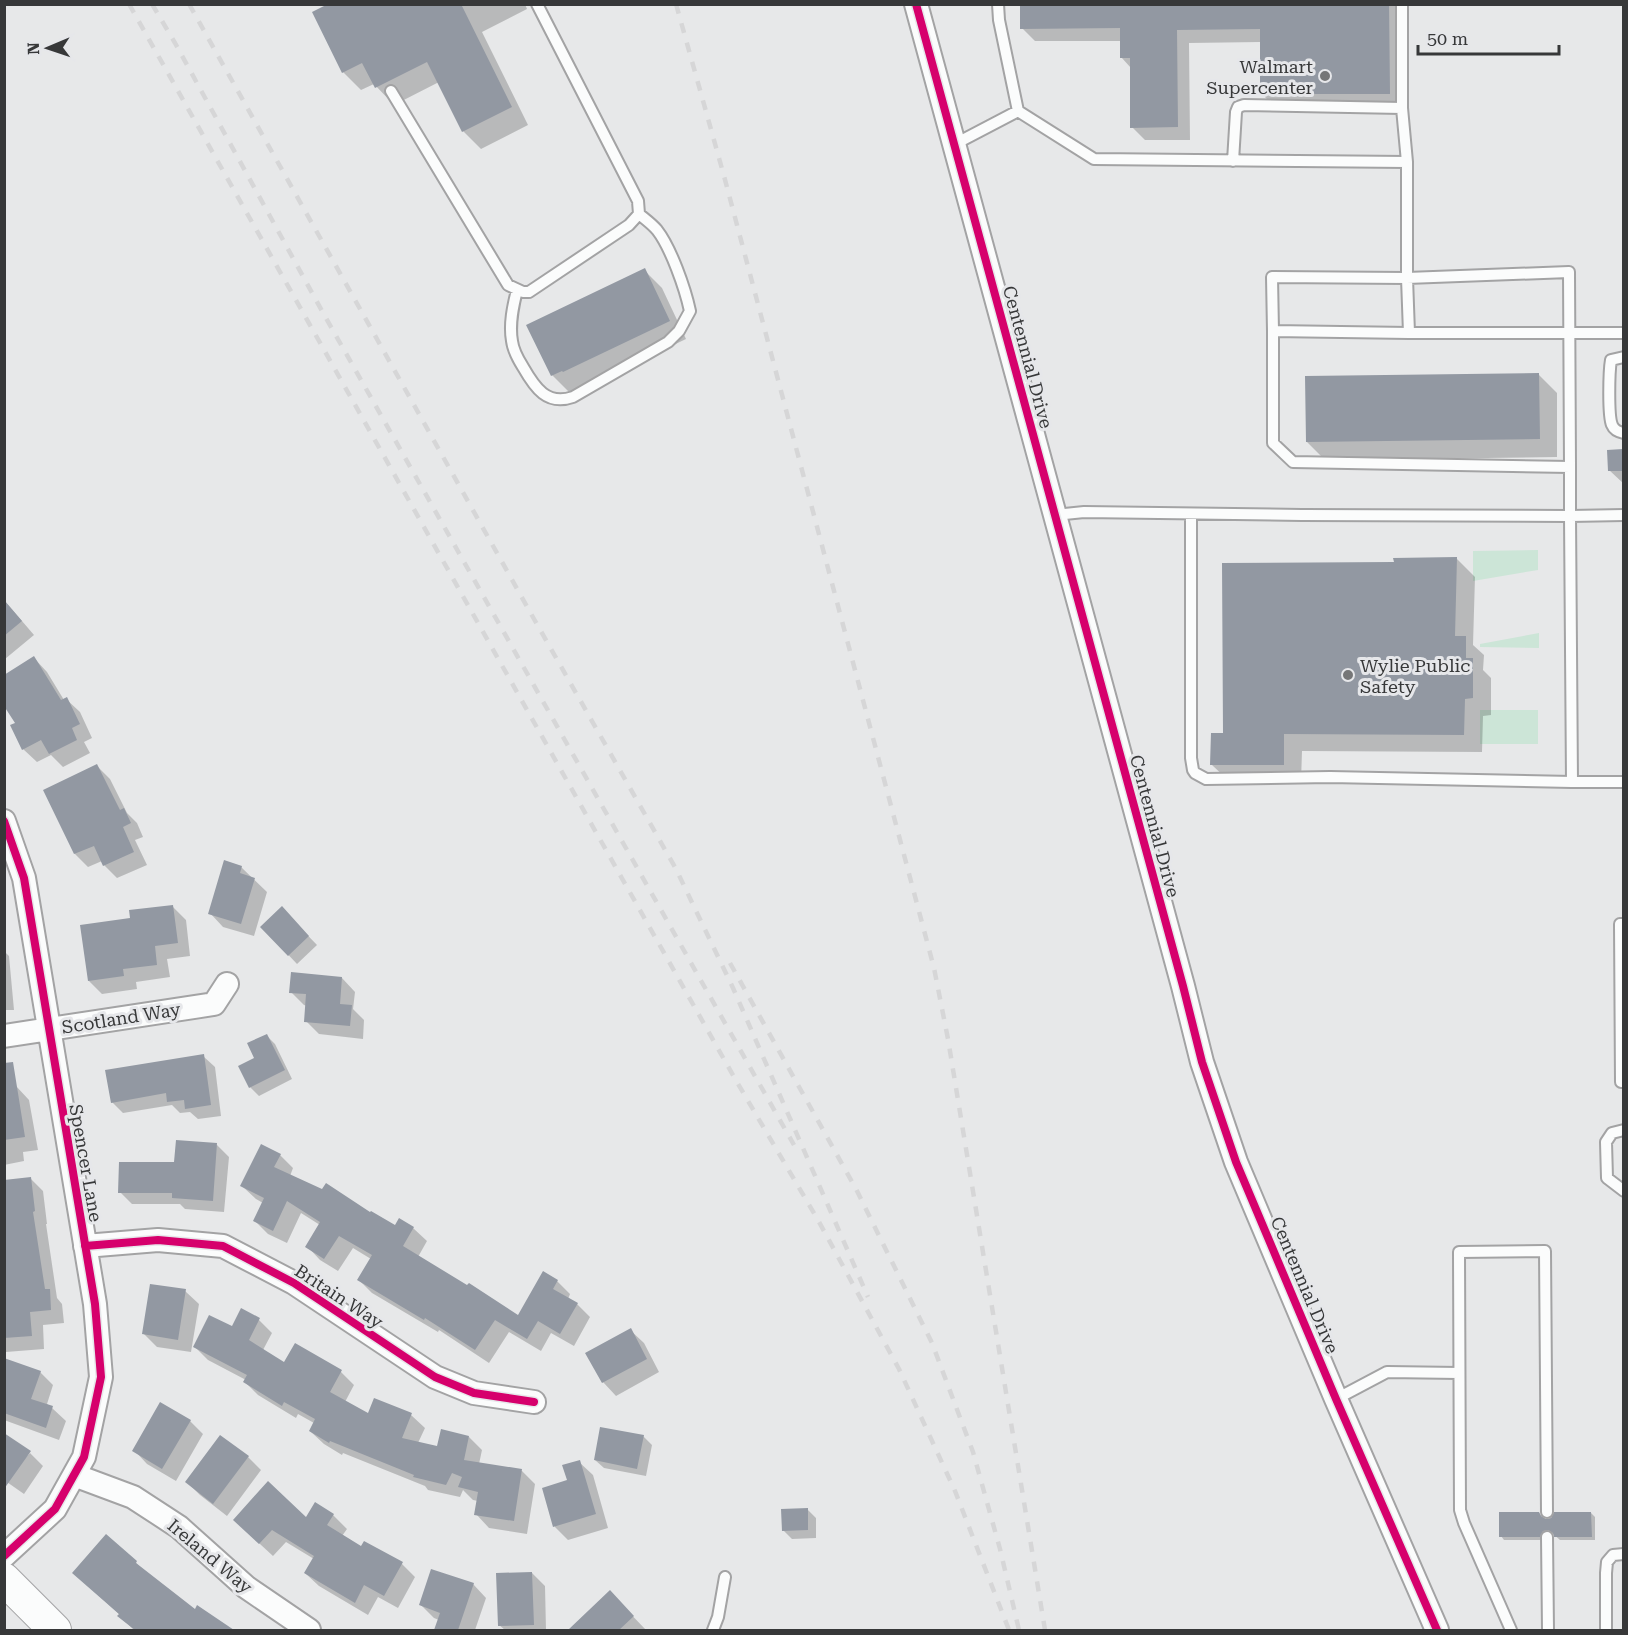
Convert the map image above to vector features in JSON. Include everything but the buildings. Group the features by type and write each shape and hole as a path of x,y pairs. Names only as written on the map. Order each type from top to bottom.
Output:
{"street":[{"name":"Centennial Drive","path":"916,4 1202,1062 1236,1162 1437,1630"},
{"name":"Spencer Lane","path":"4,821 24,878 96,1304 101,1377 84,1457 55,1509 4,1556"},
{"name":"Scotland Way","path":"4,1036 214,1004 227,984"},
{"name":"Britain Way","path":"85,1246 158,1240 223,1246 294,1283 435,1377 474,1393 534,1402"},
{"name":"Ireland Way","path":"74,1475 133,1497 179,1527 246,1587 309,1630"},
{"path":"4,1579 55,1630"}],"lane":[{"path":"517,290 510,323 512,343 530,381 543,395 553,399 564,400 573,397 668,342 679,331 690,311 687,295 663,240 656,229 639,214 638,201 537,4"},
{"path":"998,4 999,20 1018,111 1094,159 1407,162"},
{"path":"1402,4 1402,108 1407,162 1409,333"},
{"path":"391,91 508,285 517,290 529,292 629,225 639,214"},
{"path":"1233,161 1236,112 1238,107 1244,105 1402,108"},
{"path":"954,144 1018,111"},
{"path":"1570,467 1293,462 1274,443 1272,277 1407,278 1569,272 1572,782"},
{"path":"1273,331 1623,333"},
{"path":"1623,357 1611,360 1609,372 1611,424 1617,432 1623,433"},
{"path":"1055,515 1084,512 1302,516 1623,515"},
{"path":"1191,514 1191,758 1194,773 1206,779 1330,777 1623,782"},
{"path":"1623,924 1620,924 1621,1082 1623,1082"},
{"path":"1623,1130 1612,1133 1606,1142 1607,1178 1623,1191"},
{"path":"1510,1630 1460,1510 1459,1252 1545,1251 1547,1512"},
{"path":"1336,1399 1387,1372 1459,1373"},
{"path":"1547,1537 1548,1630"},
{"path":"1606,1630 1607,1562 1613,1555 1623,1554"},
{"path":"713,1630 718,1617 725,1577"}],"green space":[{"path":"1538,550 1538,570 1473,581 1473,551"},
{"path":"1539,633 1539,648 1480,647 1480,644"},
{"path":"1480,710 1538,710 1538,744 1480,744"}],"railway":[{"path":"129,4 734,1077 818,1220 899,1369 955,1491 1009,1630"},
{"path":"152,4 322,311 794,1145"},
{"path":"189,4 676,869 733,988 868,1297"},
{"path":"676,4 724,176 934,968 948,1039 1045,1630"},
{"path":"730,963 856,1189 932,1343 973,1452 1000,1549 1019,1630"}],"cycle path":[{"path":"916,4 1202,1062 1236,1162 1437,1630"},
{"path":"4,821 24,878 95,1304 101,1377 84,1457 55,1509 4,1556"},
{"path":"85,1246 158,1240 223,1246 294,1283 435,1377 474,1393 534,1402"}],"place":[{"name":"Walmart Supercenter","path":"1325,76"},
{"name":"Wylie Public Safety","path":"1348,675"}]}
